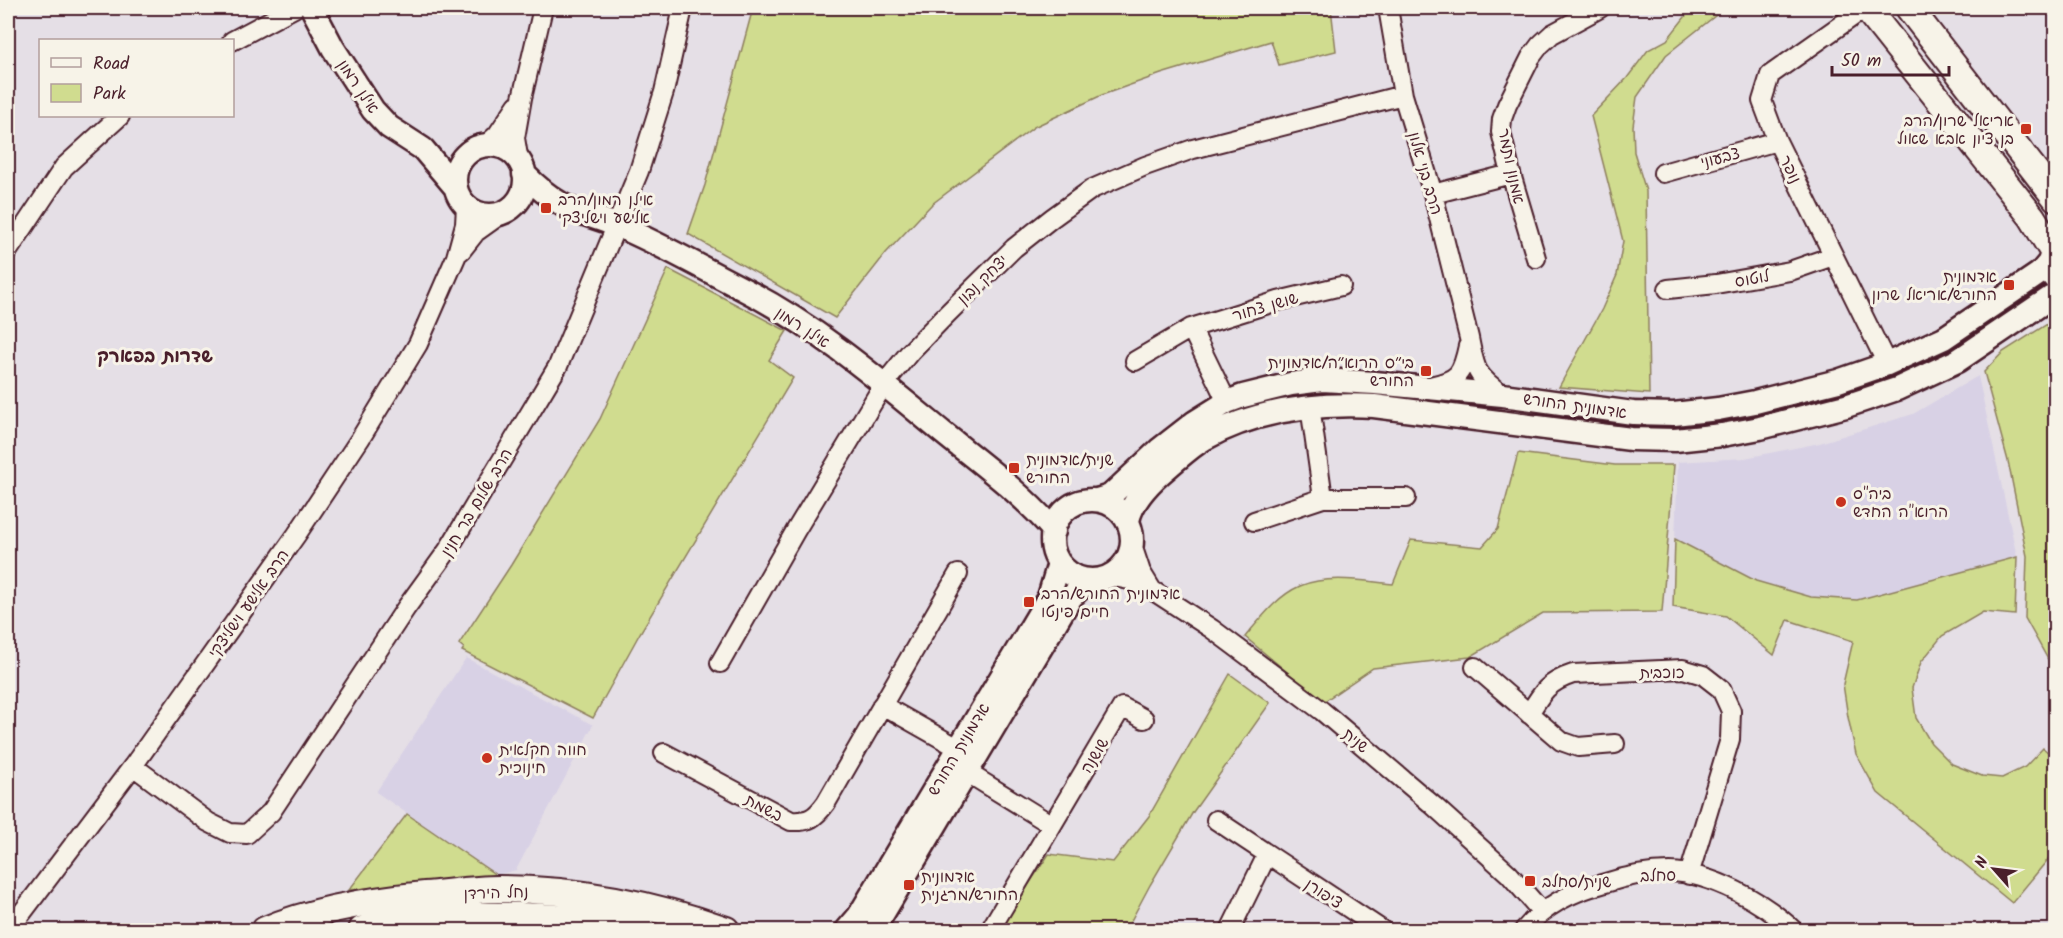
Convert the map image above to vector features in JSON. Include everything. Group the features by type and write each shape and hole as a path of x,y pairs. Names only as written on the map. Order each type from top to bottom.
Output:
{"main road":[{"path":"1865,8 2032,217 2054,260"},
{"path":"1909,8 2055,198"},
{"name":"נחל הירדן","path":"265,930 340,906 392,898 497,889 586,894 642,904 726,930"},
{"name":"נחל הירדן","path":"362,930 400,922 416,925 502,916 588,922 642,930"}],"street":[{"path":"234,40 294,8"},
{"name":"אילן רמון","path":"312,8 333,48 373,110 389,127 423,149 461,197"},
{"path":"522,99 497,135 478,148 457,168 455,178 461,197 474,212 495,215 509,209 520,196 524,186 515,138 543,8"},
{"name":"הרב שלום בר חנין","path":"133,766 208,822 230,833 247,834 271,812 406,608 448,550 558,366 639,171 664,92 683,8"},
{"name":"הרב בני אלון","path":"1388,8 1403,95 1433,194 1474,362 1484,381 1503,395"},
{"name":"אמנון ותמר","path":"1536,258 1511,174 1501,132 1502,119 1531,57 1540,45 1552,34 1600,8"},
{"name":"נופר","path":"1865,8 1770,75 1762,101 1777,141 1887,364"},
{"name":"יצחק נבון","path":"720,663 796,530 884,384 910,352 984,276 1052,218 1092,189 1145,166 1193,149 1403,95"},
{"path":"8,251 64,167 119,117"},
{"name":"צבעוני","path":"1664,173 1777,141"},
{"path":"478,148 505,149 521,168"},
{"name":"אילן רמון","path":"423,149 478,148"},
{"name":"אילן רמון","path":"521,168 542,192 564,206 618,226 747,291 810,329 884,384 1014,491 1054,531"},
{"path":"1433,194 1511,174"},
{"name":"הרב אלישע וישליצקי","path":"9,930 133,766 297,534 360,439 418,344 456,257 465,224 461,197"},
{"name":"אילן רמון","path":"509,209 538,203 564,206"},
{"name":"הרב אלישע וישליצקי","path":"456,257 476,232 509,209"},
{"name":"לוטוס","path":"1668,289 1716,284 1790,271 1833,256"},
{"name":"אדמונית החורש","path":"1097,500 1110,496 1159,450 1195,422 1227,402 1242,396 1291,384 1322,380 1503,395 1633,413 1674,414 1719,409 1838,381 1887,364 1944,338 2040,273 2054,260"},
{"name":"שושן צחור","path":"1135,361 1191,328 1278,301 1341,286"},
{"name":"אדמונית החורש","path":"1128,521 1134,503 1158,475 1202,440 1238,422 1310,406 1337,404 1374,406 1631,439 1675,440 1722,435 1761,428 1846,406 1897,389 1957,361 2055,296"},
{"path":"1191,328 1227,402"},
{"name":"הרב בני אלון","path":"1420,388 1445,383 1456,378 1463,369 1469,338"},
{"path":"1310,406 1323,498"},
{"name":"אילן רמון","path":"1014,491 1037,501 1070,507"},
{"path":"1254,521 1323,498 1407,498"},
{"path":"1097,500 1115,507 1128,521 1132,545 1124,564 1099,578 1072,574 1059,563 1053,544 1054,531 1060,518 1070,507 1083,501 1097,500"},
{"name":"שנית","path":"1132,545 1141,572 1152,590"},
{"name":"אדמונית החורש","path":"847,930 859,916 1049,597 1059,563"},
{"name":"בשמת","path":"664,753 790,821 802,822 816,816 826,803 958,574"},
{"name":"אדמונית החורש","path":"873,930 1071,597 1099,578"},
{"name":"שנית","path":"1099,578 1134,581 1152,590 1212,629 1322,711 1434,806 1509,874 1542,912"},
{"path":"1475,667 1561,741 1578,747 1615,744"},
{"name":"כוכבית","path":"1528,714 1543,691 1557,679 1573,674 1683,669 1703,675 1721,689 1731,711 1730,739 1689,875"},
{"path":"882,705 958,748"},
{"name":"שושנה","path":"990,930 1122,707 1144,719"},
{"path":"968,773 1052,825"},
{"name":"ציפורן","path":"1216,820 1382,930"},
{"path":"1230,930 1267,855"},
{"name":"סחלב","path":"1524,930 1542,912 1579,890 1626,877 1670,872 1714,883 1750,898 1779,917 1793,930"}],"shaded area":[{"name":"ביה\"ס הרוא\"ה החדש","path":"1978,376 2017,557 1857,600 1811,597 1756,581 1675,539 1678,462 1745,458 1820,443 1913,414"},
{"name":"חווה חקלאית חינוכית","path":"466,658 593,725 516,870 496,875 376,792"}],"green space":[{"path":"753,8 1331,8 1336,51 1279,65 1271,41 1161,74 1102,95 1034,127 932,204 886,253 835,318 688,234 705,185"},
{"path":"1692,8 1725,8 1666,55 1637,97 1633,126 1634,152 1646,191 1649,394 1559,387 1602,309 1617,275 1623,241 1591,116 1627,78 1648,50 1667,40"},
{"path":"668,269 787,331 769,360 793,378 640,633 593,718 462,651 464,648 459,644 511,565 600,419"},
{"path":"2055,319 2055,672 2025,618 2027,556 2008,461 1984,372 2003,352"},
{"path":"1518,453 1615,465 1674,465 1662,612 1543,613 1470,657 1373,668 1323,702 1245,637 1263,615 1284,596 1311,582 1334,579 1393,584 1411,540 1482,547 1498,529"},
{"path":"1675,539 1756,581 1811,597 1857,600 2017,557 2015,615 1983,612 1942,636 1921,662 1912,688 1916,718 1931,743 1952,764 1982,776 2002,778 2025,767 2043,748 2055,758 2055,851 2012,903 1878,793 1856,754 1848,717 1843,684 1853,641 1788,620 1774,655 1726,616 1673,607"},
{"path":"1230,674 1270,703 1193,812 1126,930 998,930 1049,854 1113,862 1149,816"},
{"path":"407,814 496,875 349,890"}],"place":[{"name":"אריאל שרון/הרב בן ציון אבא שאול","path":"2026,129"},
{"name":"אילן רמון/הרב אלישע וישליצקי","path":"546,208"},
{"name":"אדמונית החורש/אריאל שרון","path":"2009,285"},
{"name":"בי״ס הרוא״ה/אדמונית החורש","path":"1426,371"},
{"name":"שנית/אדמונית החורש","path":"1014,468"},
{"name":"ביה\"ס הרוא\"ה החדש","path":"1841,502"},
{"name":"אדמונית החורש/הרב חיים פינטו","path":"1029,602"},
{"name":"חווה חקלאית חינוכית","path":"487,758"},
{"name":"שנית/סחלב","path":"1530,881"},
{"name":"אדמונית החורש/מרגנית","path":"909,885"}],"district":[{"name":"שדרות בפארק","path":"155,356"}]}
